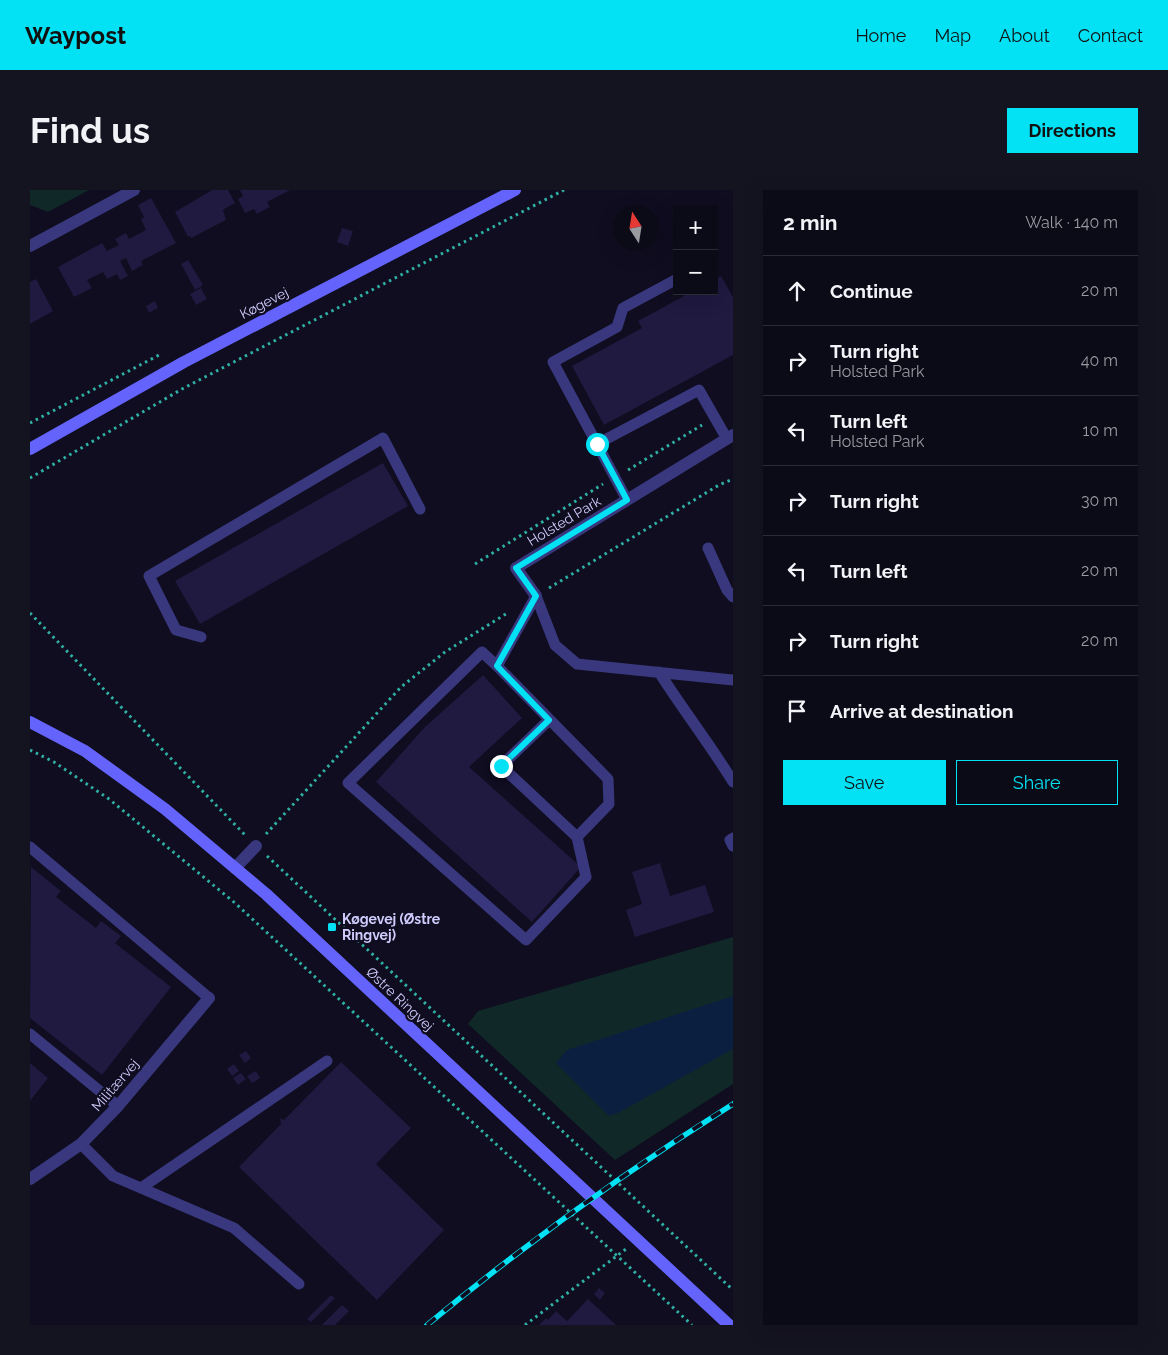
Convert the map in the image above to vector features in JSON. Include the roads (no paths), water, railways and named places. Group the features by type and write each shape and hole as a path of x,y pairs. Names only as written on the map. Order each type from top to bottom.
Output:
{"street":[{"path":"30,246 134,190"},
{"name":"Køgevej","path":"30,449 184,362 515,190"},
{"name":"Holsted Park","path":"536,596 516,568 730,437"},
{"name":"Østre Ringvej","path":"30,722 85,751 165,809 266,894 729,1325"},
{"path":"235,868 256,846"},
{"name":"Militærvej","path":"30,1179 81,1144 118,1106 209,998"}],"lane":[{"path":"627,500 553,362 617,327 623,308 673,281"},
{"path":"597,444 699,390 730,437"},
{"path":"201,637 176,630 149,576 383,438 420,509"},
{"path":"708,548 727,590 733,597"},
{"path":"497,666 536,596"},
{"path":"536,596 555,645 577,664 733,680"},
{"path":"549,720 501,766 578,836 586,877 526,940 348,783 482,652 608,779 609,804 578,836"},
{"path":"659,672 685,714 710,743 733,782"},
{"path":"733,838 730,840 733,846"},
{"path":"30,847 209,998"},
{"path":"30,1034 118,1106"},
{"path":"141,1188 327,1061"},
{"path":"81,1144 113,1176 234,1228 299,1284"}],"water":[{"path":"733,996 733,1049 618,1113 609,1116 556,1063 567,1050"}],"railway":[{"path":"427,1325 576,1210 693,1129 733,1104"}],"place":[{"name":"Køgevej (Østre Ringvej)","path":"332,927"}]}
